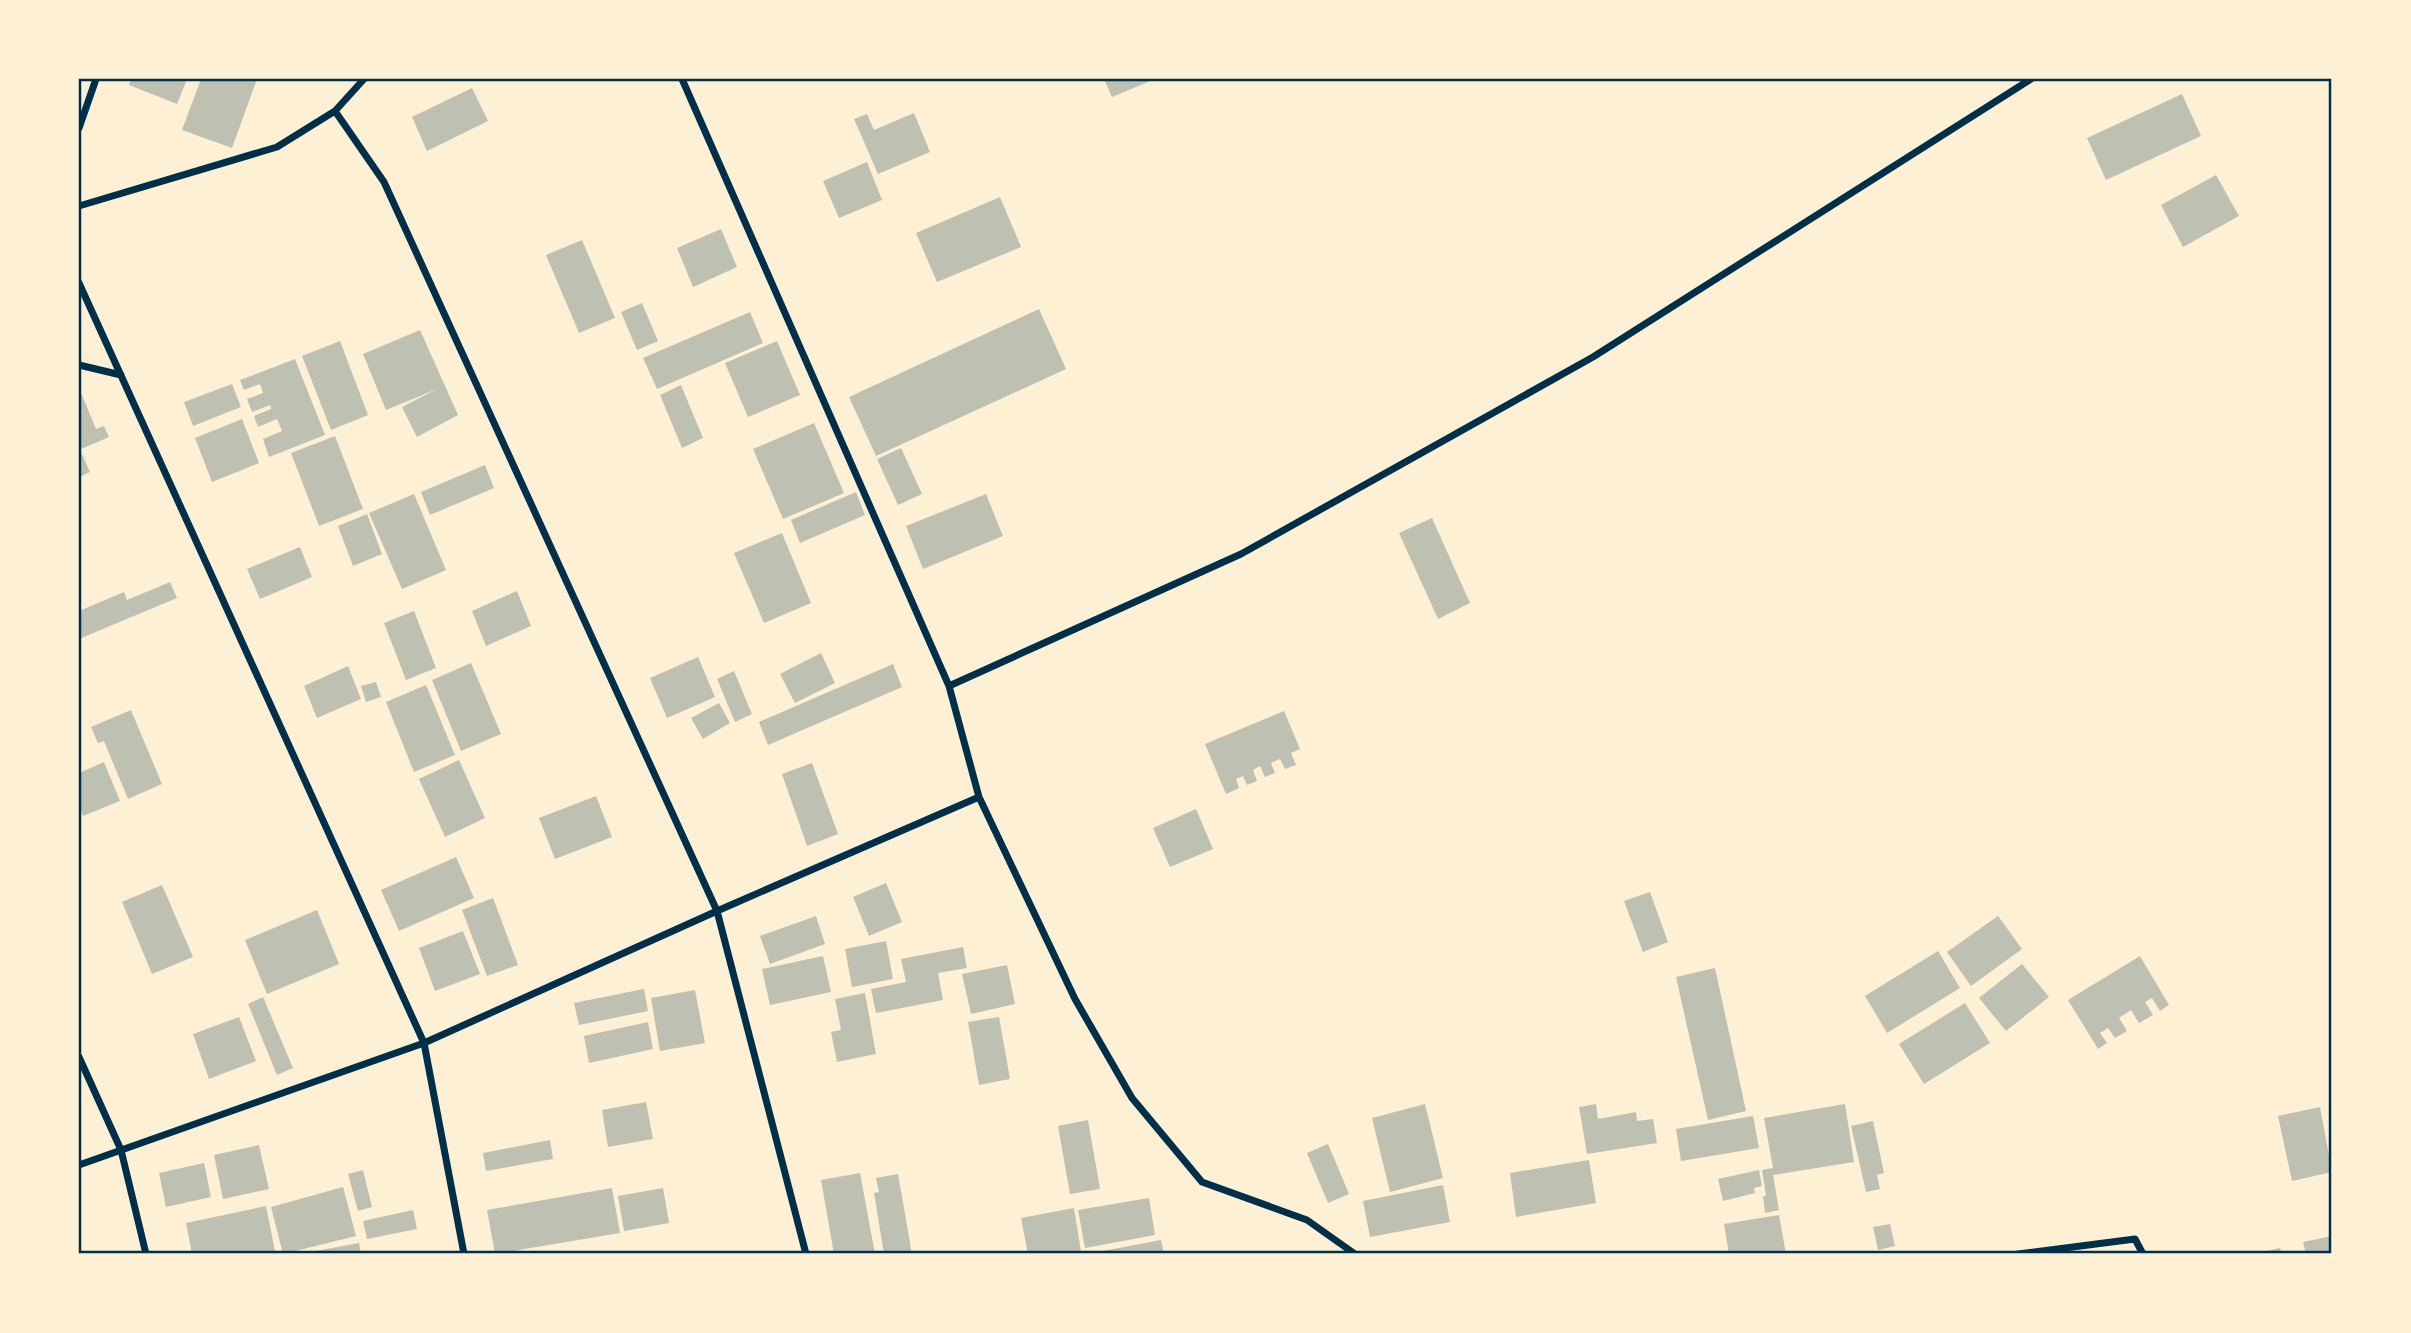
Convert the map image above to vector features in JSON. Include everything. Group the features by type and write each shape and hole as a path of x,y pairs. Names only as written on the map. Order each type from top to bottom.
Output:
{"street":[{"path":"79,128 96,79"},
{"path":"79,206 276,147 335,111 364,79"},
{"path":"682,79 949,686 979,797 1075,999 1132,1098 1202,1182 1307,1220 1355,1254"},
{"path":"949,686 1241,554 1581,364 2031,79"},
{"path":"335,111 384,182 717,911 806,1254"},
{"path":"79,283 424,1042 464,1254"},
{"path":"79,365 121,375"},
{"path":"79,1165 424,1042 979,797"},
{"path":"79,1057 121,1150 146,1254"},
{"path":"2018,1254 2135,1239 2143,1254"}],"building":[{"path":"131,79 187,79 177,104 129,85"},
{"path":"201,79 257,79 232,148 182,130"},
{"path":"1104,79 1155,79 1112,97"},
{"path":"472,88 488,121 427,151 412,117"},
{"path":"2182,94 2201,136 2106,180 2087,138"},
{"path":"914,113 930,152 878,174 854,119 867,114 874,130"},
{"path":"867,162 882,200 839,218 823,181"},
{"path":"2216,175 2239,216 2183,247 2161,205"},
{"path":"1000,197 1021,247 937,282 916,233"},
{"path":"721,229 737,267 693,287 677,248"},
{"path":"582,240 615,318 579,333 546,255"},
{"path":"642,303 658,341 637,350 621,312"},
{"path":"1039,309 1066,369 876,456 849,397"},
{"path":"750,312 763,343 657,389 643,358"},
{"path":"420,330 458,415 417,437 402,407 437,389 386,410 363,354"},
{"path":"340,341 368,415 331,430 302,356"},
{"path":"777,341 800,395 748,417 725,363"},
{"path":"295,359 325,435 269,457 263,439 282,431 277,419 258,427 254,416 271,409 270,405 252,412 247,399 263,393 260,384 244,390 240,380"},
{"path":"232,384 241,407 193,426 184,402"},
{"path":"681,385 703,438 682,448 660,395"},
{"path":"79,388 96,429 104,426 109,437 79,450"},
{"path":"242,419 259,463 212,482 195,438"},
{"path":"814,423 844,493 783,519 753,449"},
{"path":"335,436 363,509 319,526 291,453"},
{"path":"901,448 922,494 898,505 877,459"},
{"path":"81,452 90,472 79,477 79,453"},
{"path":"485,465 494,488 430,515 421,492"},
{"path":"856,492 865,515 800,543 791,520"},
{"path":"414,494 446,570 402,589 369,513"},
{"path":"986,494 1003,536 923,569 906,526"},
{"path":"367,514 382,554 353,566 338,526"},
{"path":"1432,518 1470,603 1438,619 1399,533"},
{"path":"782,533 811,603 764,623 734,553"},
{"path":"300,547 312,577 260,599 247,569"},
{"path":"170,582 177,598 79,639 79,611 124,592 127,600"},
{"path":"517,591 531,626 486,646 472,611"},
{"path":"414,611 436,668 406,680 384,623"},
{"path":"821,653 835,683 795,703 780,674"},
{"path":"698,657 715,697 667,718 650,678"},
{"path":"471,663 501,734 461,751 432,680"},
{"path":"893,664 902,687 768,745 759,722"},
{"path":"348,666 361,699 317,718 304,686"},
{"path":"734,671 752,714 735,722 717,679"},
{"path":"376,682 381,697 366,702 361,686"},
{"path":"426,685 455,755 414,772 386,702"},
{"path":"719,703 730,723 703,739 691,718"},
{"path":"131,710 162,784 128,799 104,741 98,743 91,727"},
{"path":"1284,711 1300,749 1291,753 1296,765 1285,769 1280,759 1271,763 1275,773 1265,777 1260,766 1253,770 1257,781 1247,785 1243,776 1236,779 1239,788 1226,794 1205,744"},
{"path":"459,760 485,818 445,837 419,779"},
{"path":"104,762 120,801 83,816 79,806 79,773"},
{"path":"812,763 838,834 807,846 782,774"},
{"path":"596,796 612,837 555,859 539,818"},
{"path":"1196,809 1213,849 1170,867 1153,828"},
{"path":"456,857 474,898 399,931 381,890"},
{"path":"886,883 902,922 869,936 853,897"},
{"path":"162,885 193,957 152,974 122,902"},
{"path":"1650,892 1668,942 1643,952 1624,901"},
{"path":"493,898 518,965 487,976 462,910"},
{"path":"317,910 339,964 267,994 245,940"},
{"path":"816,916 825,944 770,964 760,936"},
{"path":"1998,916 2022,949 1971,986 1947,952"},
{"path":"463,931 480,974 435,991 419,948"},
{"path":"886,941 893,979 852,987 845,949"},
{"path":"963,947 967,968 938,973 943,1000 876,1013 871,989 906,982 901,959"},
{"path":"1938,951 1960,988 1887,1033 1865,996"},
{"path":"823,956 831,992 770,1005 762,969"},
{"path":"2140,956 2169,1005 2160,1011 2152,998 2145,1002 2153,1015 2139,1023 2131,1010 2119,1018 2127,1031 2115,1038 2108,1028 2100,1033 2107,1043 2098,1049 2068,1000"},
{"path":"2022,964 2049,997 2006,1031 1979,998"},
{"path":"1007,965 1015,1004 971,1014 962,974"},
{"path":"1715,968 1746,1111 1708,1120 1676,977"},
{"path":"644,989 648,1011 579,1025 574,1003"},
{"path":"695,990 705,1043 660,1051 651,998"},
{"path":"865,993 876,1054 837,1062 831,1032 841,1030 835,999"},
{"path":"263,997 293,1068 277,1075 248,1004"},
{"path":"1965,1003 1990,1043 1924,1084 1899,1044"},
{"path":"239,1017 256,1061 209,1079 193,1034"},
{"path":"999,1017 1010,1079 979,1085 968,1022"},
{"path":"648,1022 653,1049 589,1063 584,1036"},
{"path":"646,1102 653,1139 608,1147 602,1110"},
{"path":"1425,1104 1443,1178 1390,1192 1372,1118"},
{"path":"1596,1104 1598,1119 1636,1112 1637,1121 1653,1119 1657,1143 1587,1154 1579,1107"},
{"path":"1845,1104 1854,1162 1773,1175 1779,1210 1765,1213 1763,1196 1766,1196 1762,1170 1773,1168 1764,1118"},
{"path":"2320,1107 2332,1172 2292,1181 2278,1116"},
{"path":"1753,1116 1759,1148 1681,1161 1676,1129"},
{"path":"1088,1120 1100,1189 1070,1194 1058,1126"},
{"path":"1873,1121 1884,1173 1877,1175 1880,1189 1866,1192 1851,1126"},
{"path":"550,1140 553,1159 486,1171 483,1153"},
{"path":"1328,1144 1349,1194 1328,1203 1307,1153"},
{"path":"259,1145 269,1189 223,1199 214,1155"},
{"path":"1589,1160 1596,1203 1516,1217 1510,1173"},
{"path":"204,1163 211,1197 166,1207 159,1173"},
{"path":"363,1170 372,1207 358,1211 348,1174"},
{"path":"1759,1170 1762,1186 1754,1188 1755,1193 1723,1201 1718,1179"},
{"path":"860,1173 875,1254 834,1254 821,1180"},
{"path":"898,1174 912,1254 884,1254 874,1193 879,1192 876,1178"},
{"path":"1443,1185 1450,1222 1370,1237 1363,1201"},
{"path":"343,1187 356,1236 283,1254 271,1207"},
{"path":"612,1188 620,1233 495,1254 487,1210"},
{"path":"663,1188 669,1223 624,1231 618,1196"},
{"path":"1149,1198 1155,1235 1085,1248 1078,1210"},
{"path":"266,1206 275,1251 258,1254 192,1254 186,1223"},
{"path":"1074,1208 1081,1252 1028,1254 1021,1218"},
{"path":"413,1210 417,1229 367,1239 363,1221"},
{"path":"1779,1215 1786,1254 1729,1254 1724,1224"},
{"path":"1890,1224 1895,1246 1878,1250 1873,1227"},
{"path":"2332,1236 2332,1254 2306,1254 2303,1242"},
{"path":"1161,1240 1164,1254 1092,1254 1092,1253"},
{"path":"359,1243 361,1254 305,1254 305,1253"},
{"path":"2280,1248 2282,1254 2258,1254 2258,1253"}]}
